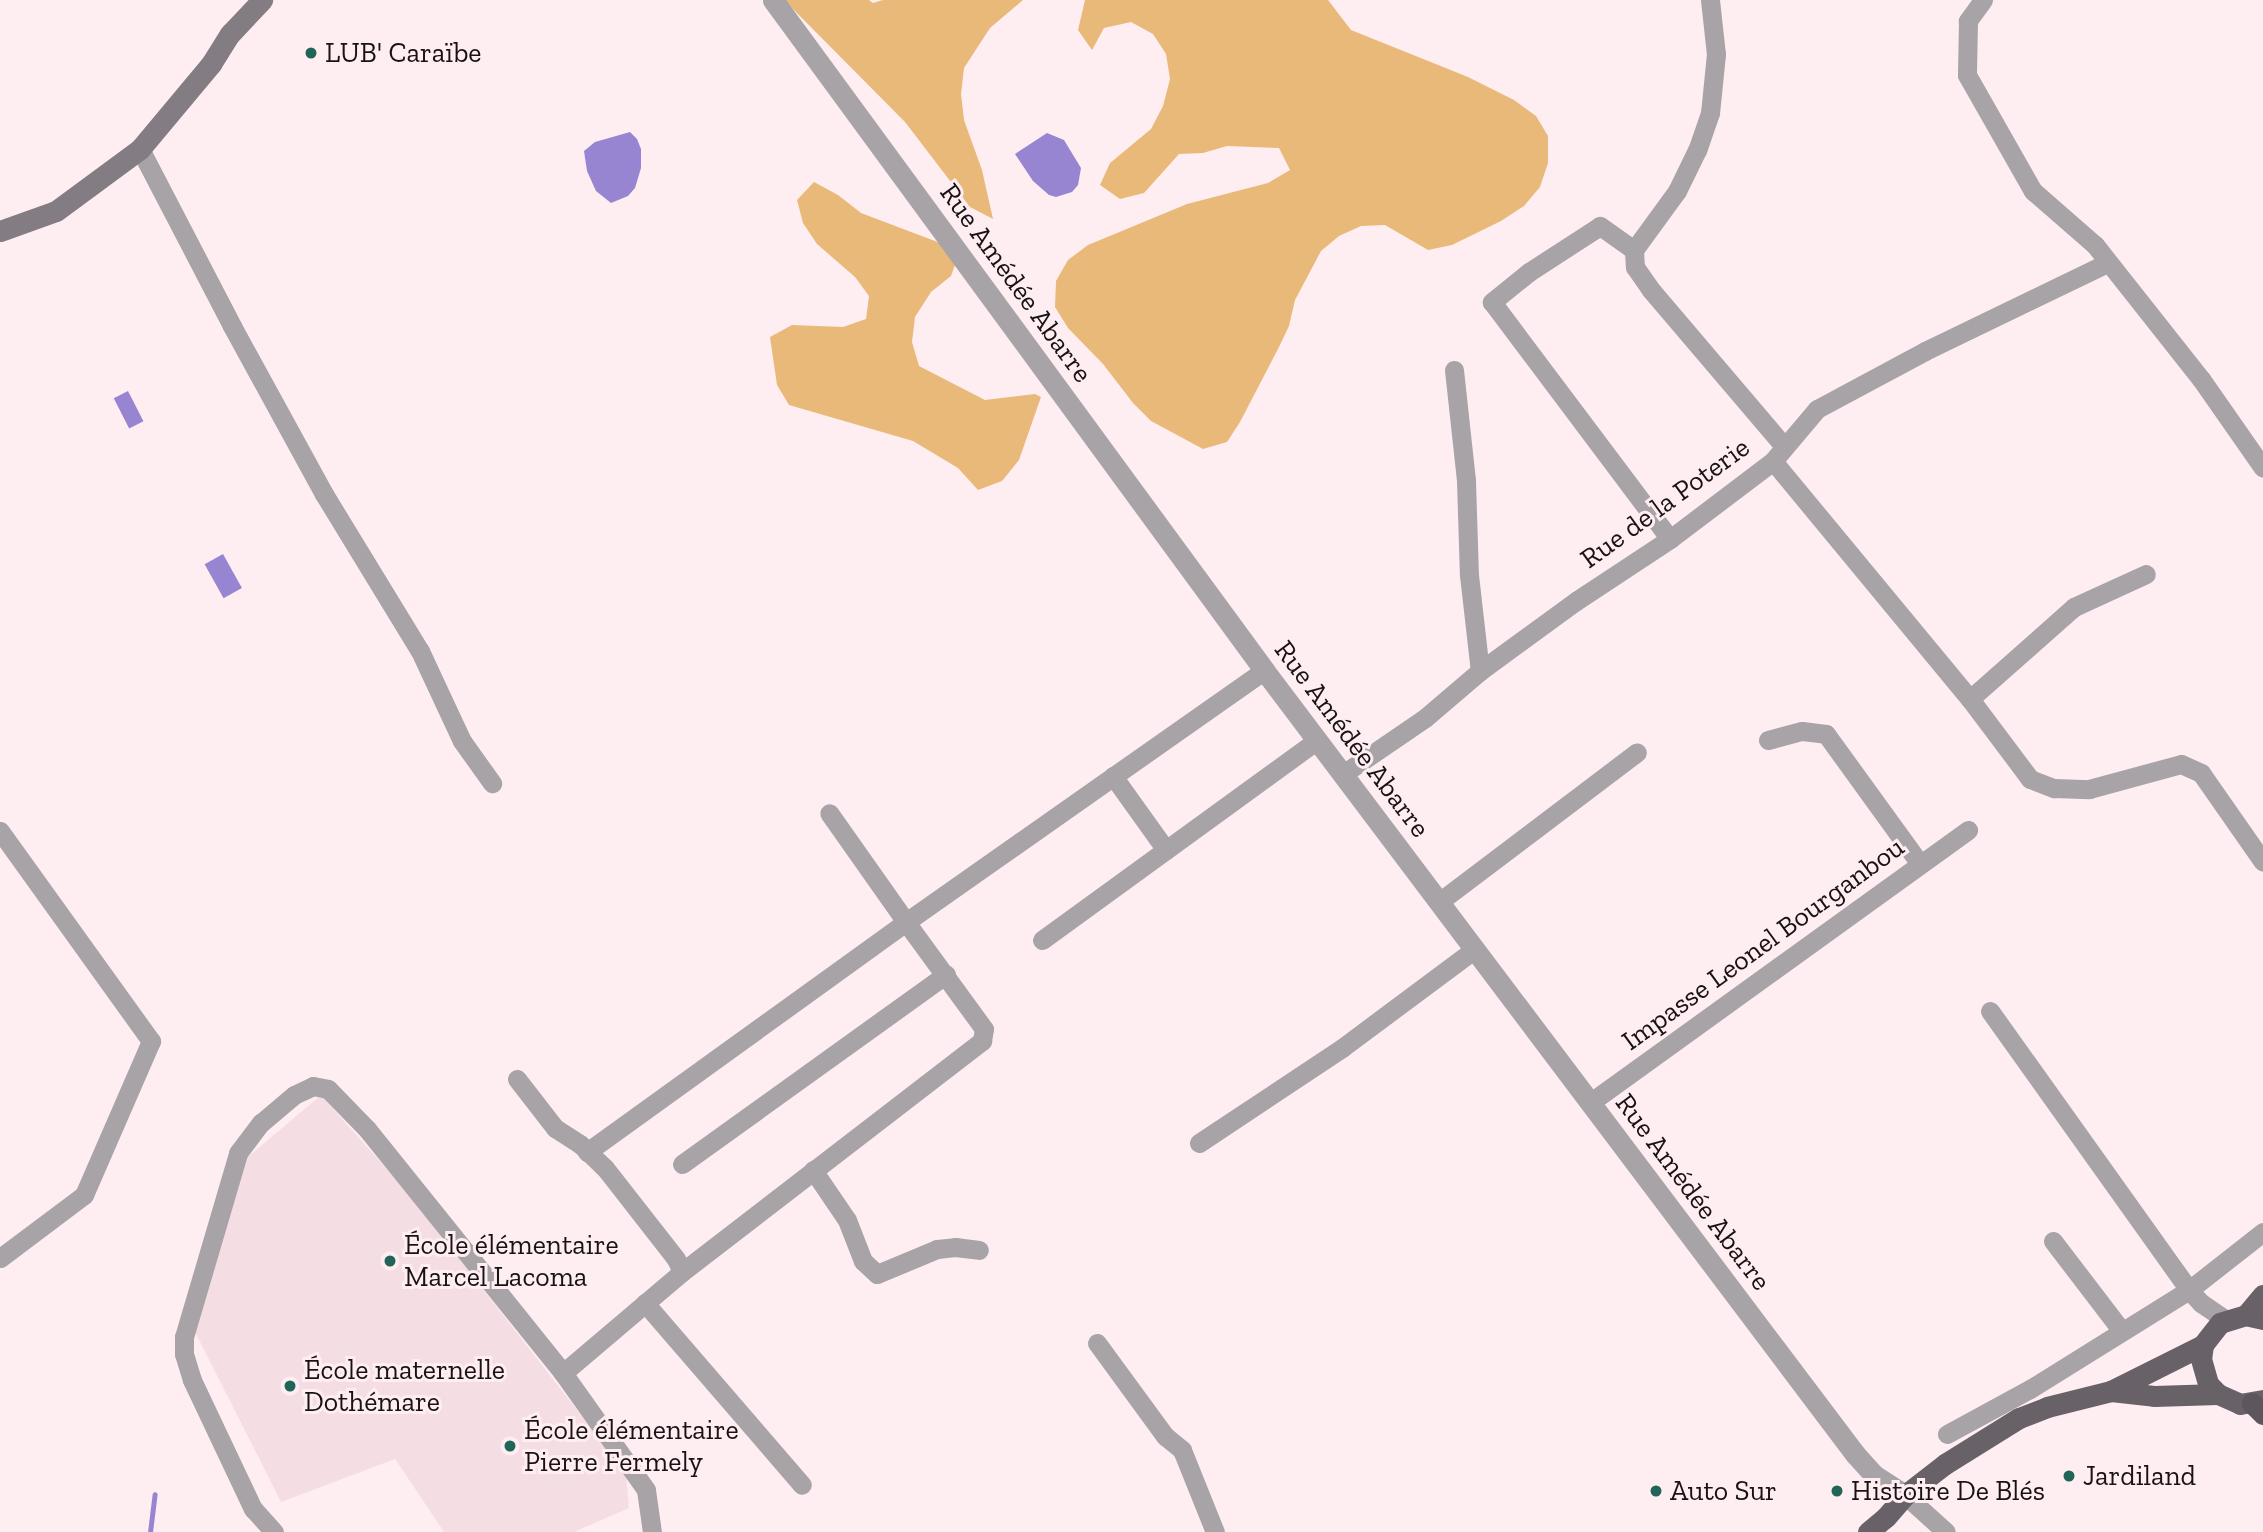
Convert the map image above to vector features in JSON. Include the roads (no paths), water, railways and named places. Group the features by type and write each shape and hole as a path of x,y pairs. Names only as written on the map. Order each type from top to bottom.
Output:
{"main road":[{"path":"0,231 55,211 140,149 211,64 230,34 262,0"},
{"path":"1868,1532 1886,1517 1905,1495 1945,1464 2019,1418 2047,1407 2111,1391 2229,1326 2263,1294"},
{"path":"2229,1326 2203,1372 2218,1394 2228,1401 2259,1406"},
{"path":"2111,1391 2154,1396 2218,1394"}],"street":[{"name":"Rue Amédée Abarre","path":"773,0 1264,670 1855,1454 1874,1475 1905,1495"},
{"path":"1710,0 1716,54 1710,113 1697,150 1677,191 1634,250 1635,267 2030,779 2054,788 2089,789 2181,764 2202,773 2263,862"},
{"path":"1983,0 1968,21 1967,75 2033,191 2095,245 2201,379 2263,468"},
{"path":"140,149 232,326 318,482 420,651 462,741 492,783"},
{"path":"1634,250 1600,226 1529,272 1492,302 1670,538"},
{"name":"Rue de la Poterie","path":"1343,774 1425,718 1480,671 1576,601 1670,538 1778,453 1817,409 1857,386 2107,263"},
{"path":"1454,370 1466,481 1469,575 1480,671"},
{"path":"1970,699 2074,607 2146,574"},
{"path":"587,1152 906,922 1264,670"},
{"path":"1768,740 1802,731 1826,734 1920,864"},
{"path":"1042,940 1317,740"},
{"path":"1439,902 1637,752"},
{"path":"1113,776 1166,850"},
{"path":"563,1373 682,1272 982,1041 984,1029 830,813"},
{"name":"Impasse Leonel Bourganbou","path":"1591,1102 1968,830"},
{"path":"0,831 151,1041 84,1195 0,1258"},
{"path":"1199,1143 1342,1048 1475,949"},
{"path":"682,1164 946,974"},
{"path":"1990,1011 2195,1296 2229,1326"},
{"path":"517,1079 555,1128 605,1168 676,1259 682,1272"},
{"path":"274,1532 253,1509 192,1380 184,1337 238,1153 261,1123 294,1095 313,1086 328,1089 342,1101 563,1373 646,1490 652,1532"},
{"path":"813,1170 847,1220 863,1261 877,1274 937,1249 955,1247 979,1250"},
{"path":"1947,1434 2031,1388 2121,1330 2195,1296 2263,1232"},
{"path":"2053,1241 2121,1330"},
{"path":"645,1303 802,1485"},
{"path":"1097,1343 1165,1436 1182,1450 1215,1532"},
{"path":"1905,1495 1946,1532"}],"waterway":[{"path":"150,1532 155,1494"}],"place":[{"name":"LUB' Caraïbe","path":"311,53"},
{"name":"École élémentaire Marcel Lacoma","path":"390,1261"},
{"name":"École maternelle Dothémare","path":"290,1386"},
{"name":"École élémentaire Pierre Fermely","path":"510,1446"},
{"name":"Jardiland","path":"2069,1476"},
{"name":"Auto Sur","path":"1656,1491"},
{"name":"Histoire De Blés","path":"1837,1491"}]}
